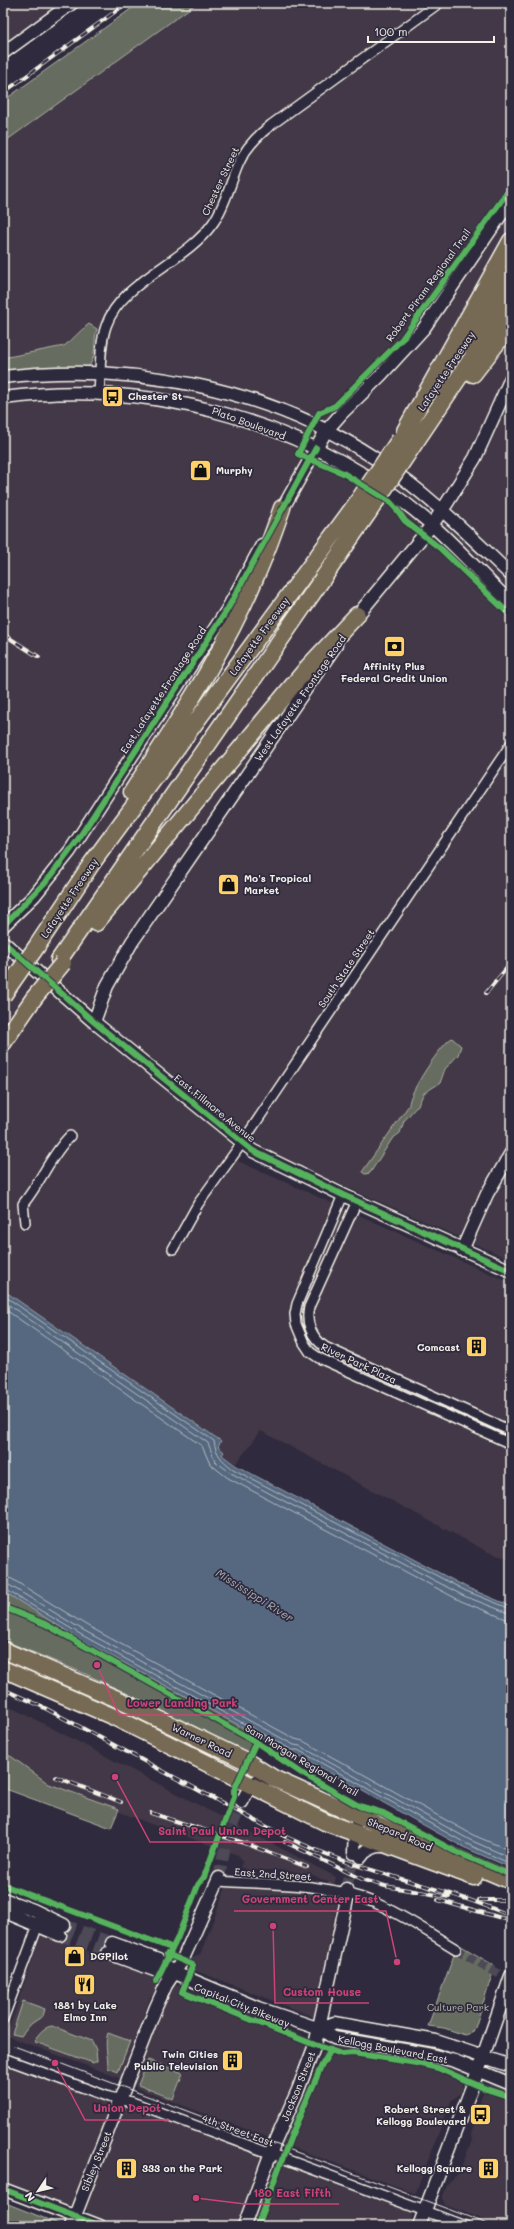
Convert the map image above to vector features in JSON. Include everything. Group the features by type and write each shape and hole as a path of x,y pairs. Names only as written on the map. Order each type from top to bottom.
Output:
{"highway":[{"path":"408,439 511,241"},
{"name":"Lafayette Freeway","path":"61,961 408,439 511,273"},
{"name":"Lafayette Freeway","path":"408,439 511,300"},
{"path":"408,439 459,392 511,325"},
{"path":"92,863 120,810 215,659 256,576 282,508"},
{"name":"Lafayette Freeway","path":"3,995 92,863 362,509"},
{"path":"3,1043 61,961 308,667 357,615"},
{"name":"Warner Road","path":"3,1650 122,1701 246,1762 275,1779 355,1815"},
{"name":"Warner Road","path":"3,1669 114,1717 291,1806 354,1834"},
{"name":"Shepard Road","path":"355,1815 511,1881"},
{"name":"Shepard Road","path":"354,1834 511,1892"}],"main road":[{"path":"3,53 72,3"},
{"name":"East Lafayette Frontage Road","path":"3,926 34,896 70,851 227,610 282,508 326,431 340,414 380,376 424,328 511,200"},
{"name":"Plato Boulevard","path":"3,377 55,373 101,373 156,378 211,388 249,399 326,431 376,459 443,510 511,575"},
{"name":"West Lafayette Frontage Road","path":"94,1022 107,986 132,942 357,615 443,510 475,458 511,378"},
{"name":"Plato Boulevard","path":"3,398 33,394 99,392 128,395 200,406 268,428 316,448 379,484 432,525 511,603"},
{"name":"East Fillmore Avenue","path":"3,942 94,1022 242,1143 265,1158 462,1250 511,1271"},
{"path":"462,1250 488,1194 511,1153"},
{"path":"242,1802 251,1786 264,1778 275,1779"},
{"path":"355,1815 354,1834 357,1855 375,1847 391,1847"},
{"name":"Sibley Street","path":"73,2221 122,2100 156,2007 182,1960 219,1879"},
{"name":"Jackson Street","path":"244,2226 270,2153 304,2077 320,2029 349,1892"},
{"path":"3,1899 33,1910 62,1930 38,1925 3,1911"},
{"name":"Kellogg Boulevard East","path":"110,1948 160,1972 175,1972 258,2008 320,2029 334,2038 427,2054 455,2061 511,2084"},
{"path":"419,2226 478,2071 511,1976"},
{"name":"Kellogg Boulevard East","path":"320,2029 334,2023 436,2041 511,2066"},
{"path":"3,2189 73,2221 100,2226"}],"street":[{"name":"Chester Street","path":"99,392 103,336 115,308 129,294 187,251 206,233 218,214 238,164 251,143 271,125 440,3"},
{"name":"South State Street","path":"173,1249 198,1204 242,1143 511,744"},
{"path":"25,1222 23,1204 36,1188 57,1149 70,1136"},
{"name":"River Park Plaza","path":"343,1195 297,1304 296,1324 304,1343 310,1352 319,1358 511,1444"},
{"name":"River Park Plaza","path":"357,1201 309,1307 308,1321 314,1337 325,1347 511,1431"},
{"name":"East 2nd Street","path":"219,1879 290,1884 349,1892 373,1902 456,1949"},
{"path":"3,2019 38,1925 33,1910"},
{"name":"4th Street East","path":"3,2058 102,2095 122,2100 270,2153 465,2226"}],"shaded area":[{"path":"3,3 71,3 3,52"},
{"path":"157,3 511,3 511,1260 272,1154 251,1140 238,1161 511,1283 511,1560 488,1552 261,1431 235,1465 222,1455 218,1446 221,1441 3,1290 3,117"},
{"path":"3,1704 27,1715 336,1877 334,1885 311,1874 279,1870 247,1870 240,1867 243,1861 238,1855 148,1823 117,1811 118,1809 49,1784 12,1757 3,1753"},
{"path":"229,1885 311,1889 335,1896 338,1901 321,1981 318,2009 314,2017 189,1968 188,1965 190,1959 200,1955 226,1887"},
{"path":"46,1935 158,1978 159,1980 156,1991 151,1996 124,2067 126,2072 122,2079 4,2035 6,2029 10,2025 40,1937"},
{"name":"Twin Cities Public Television","path":"178,1985 307,2037 309,2041 273,2134 267,2137 136,2088 135,2084 162,2006 175,1986"},
{"path":"329,2044 433,2060 461,2072 464,2079 461,2093 451,2101 416,2192 414,2193 281,2143 286,2129 302,2104 325,2046"},
{"path":"3,2063 108,2102 110,2107 77,2195 76,2204 69,2206 3,2181"},
{"path":"493,2083 511,2089 511,2226 501,2226 445,2205 442,2198 448,2183 459,2173 472,2140 471,2134 481,2106 480,2100 486,2087"},
{"path":"129,2103 263,2154 265,2158 239,2226 118,2226 88,2214 86,2208 126,2105"},
{"path":"277,2160 411,2210 413,2214 409,2226 250,2226 255,2210 259,2207 274,2161"}],"green space":[{"path":"139,3 197,3 3,143 3,101"},
{"path":"89,324 97,329 93,358 89,366 82,368 3,373 3,358 64,346"},
{"path":"452,1038 461,1046 458,1055 445,1069 440,1083 424,1093 418,1105 404,1121 400,1133 392,1139 370,1173 365,1174 362,1172 409,1105 410,1099 419,1081 433,1059 440,1049"},
{"path":"3,1591 78,1638 258,1735 247,1755 221,1744 196,1727 86,1674 3,1640"},
{"path":"3,1753 12,1757 49,1784 119,1809 111,1828 3,1788"},
{"name":"Culture Park","path":"458,1944 495,1966 475,2028 472,2033 465,2035 444,2028 428,2026"},
{"path":"23,2001 45,2009 43,2016 31,2024 21,2036 12,2034"},
{"path":"52,2026 92,2041 96,2050 97,2061 93,2063 35,2042 41,2031"},
{"path":"108,2033 130,2041 118,2072 108,2068 106,2045"},
{"path":"148,2060 183,2073 173,2099 138,2085"},
{"path":"3,2202 59,2224 59,2226 3,2226"}],"water":[{"name":"Mississippi River","path":"3,1290 221,1441 218,1446 224,1452 222,1455 235,1465 468,1588 511,1606 511,1872 507,1870 509,1867 463,1847 296,1754 292,1754 78,1638 3,1591"}],"tunnel":[{"path":"219,1878 226,1840 242,1802"},
{"path":"346,1889 354,1853"},
{"path":"64,1925 112,1943"},
{"path":"60,1935 108,1953"},
{"path":"456,1949 511,1981"}],"tram line":[{"path":"14,2046 493,2226"}],"railway":[{"path":"3,93 127,3"},
{"path":"3,634 39,657"},
{"path":"486,993 511,963"},
{"path":"3,1689 41,1706 286,1837 352,1864 461,1897 511,1916"},
{"path":"56,1777 121,1802"},
{"path":"151,1813 247,1844 307,1867"},
{"path":"285,1842 364,1880 385,1886 449,1897"},
{"path":"438,1900 505,1919"},
{"path":"479,1900 511,1900"}],"cycle path":[{"name":"Robert Piram Regional Trail","path":"511,187 402,339 335,406 319,413 298,454 343,473 390,502 405,521 441,549 511,616"},
{"path":"3,926 51,876 77,841 227,610 316,448"},
{"path":"3,942 94,1022 253,1151 343,1195 511,1271"},
{"name":"Sam Morgan Regional Trail","path":"3,1607 45,1624 256,1742 303,1774 359,1806 383,1813 454,1851 511,1875"},
{"name":"Sam Morgan Regional Trail","path":"156,1981 177,1939 198,1885 204,1877 234,1797 234,1790 256,1742"},
{"path":"3,1885 171,1948"},
{"name":"Capital City Bikeway","path":"167,1954 193,1965 182,1992 315,2045 342,2054 353,2053 438,2068 486,2089 511,2097"},
{"path":"257,2226 291,2136 322,2065 331,2050"},
{"path":"3,2189 100,2226"}],"place":[{"name":"Chester St","path":"112,396"},
{"name":"Murphy","path":"200,470"},
{"name":"Affinity Plus Federal Credit Union","path":"394,646"},
{"name":"Mo's Tropical Market","path":"228,884"},
{"name":"Comcast","path":"476,1347"},
{"name":"Lower Landing Park","path":"97,1665"},
{"name":"Saint Paul Union Depot","path":"115,1777"},
{"name":"Custom House","path":"273,1926"},
{"name":"DGPilot","path":"75,1956"},
{"name":"Government Center East","path":"397,1962"},
{"name":"1881 by Lake Elmo Inn","path":"85,1985"},
{"name":"Twin Cities Public Television","path":"233,2060"},
{"name":"Union Depot","path":"55,2063"},
{"name":"Robert Street & Kellogg Boulevard","path":"481,2115"},
{"name":"333 on the Park","path":"127,2168"},
{"name":"Kellogg Square","path":"488,2168"},
{"name":"180 East Fifth","path":"196,2198"}]}
